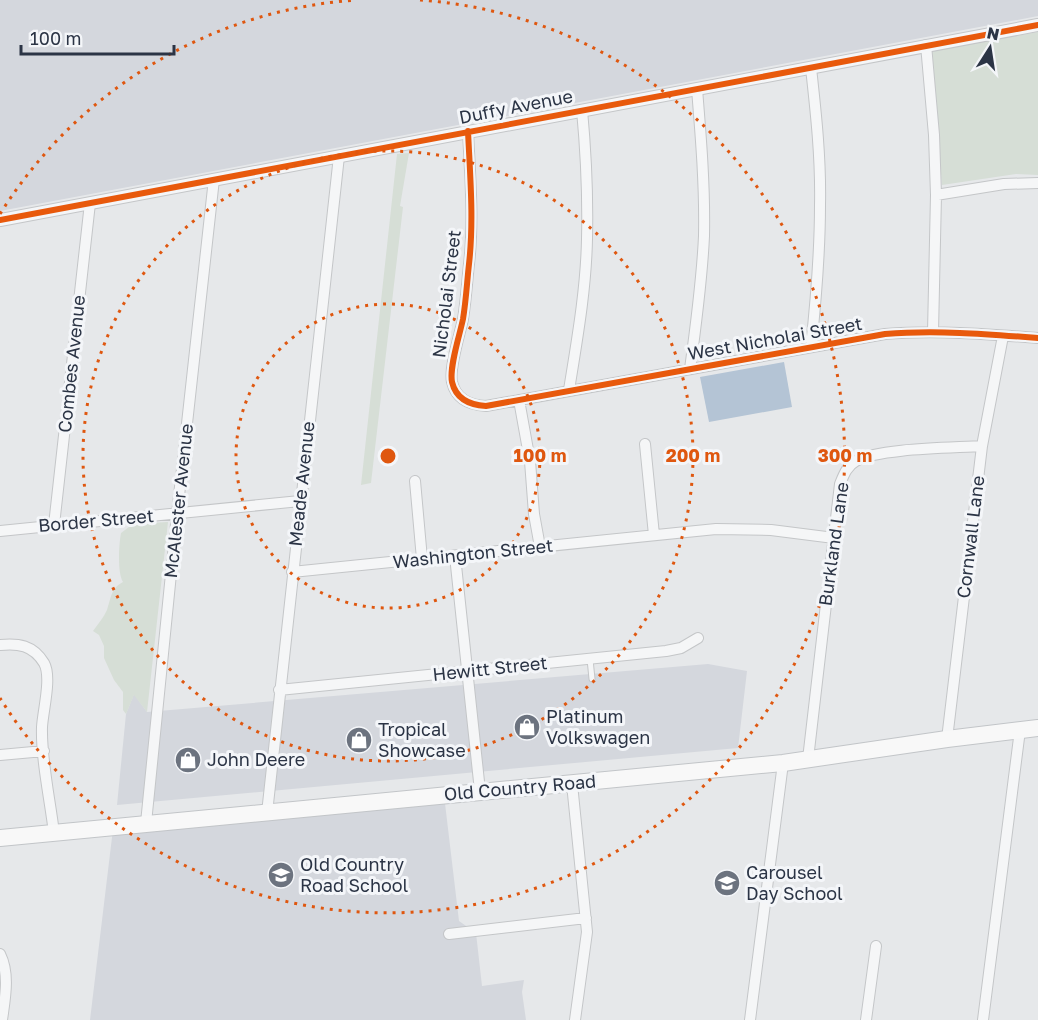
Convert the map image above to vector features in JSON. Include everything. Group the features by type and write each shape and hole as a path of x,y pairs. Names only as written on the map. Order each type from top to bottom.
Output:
{"main road":[{"name":"Old Country Road","path":"0,838 480,790 572,784 783,763 1038,728"}],"street":[{"name":"Duffy Avenue","path":"0,220 1038,25"},
{"path":"926,45 934,135 936,195 933,332"},
{"path":"811,68 819,146 820,203 819,266 811,347"},
{"path":"690,369 701,288 704,235 704,165 697,89"},
{"path":"569,390 582,306 587,241 588,174 582,110"},
{"name":"Nicholai Street","path":"468,131 472,202 470,261 463,318 451,375 452,381 460,398 474,406 519,400"},
{"name":"Meade Avenue","path":"267,813 339,156"},
{"name":"McAlester Avenue","path":"146,823 214,179"},
{"path":"936,195 1004,183 1038,183"},
{"name":"Combes Avenue","path":"54,525 90,203"},
{"name":"West Nicholai Street","path":"519,400 885,334 968,332 1038,338"},
{"name":"Cornwall Lane","path":"947,739 982,446 1003,336"},
{"path":"519,400 530,461 534,514 540,547"},
{"path":"645,444 654,535"},
{"name":"Burkland Lane","path":"808,759 840,483 845,471 858,460 891,452 982,446"},
{"path":"415,481 422,559"},
{"name":"Border Street","path":"0,531 300,501"},
{"name":"Washington Street","path":"292,572 739,528 834,538"},
{"path":"455,556 480,790"},
{"name":"Hewitt Street","path":"279,690 673,650 698,639"},
{"path":"0,645 18,643 33,650 44,662 47,673 42,729 54,833"},
{"path":"983,1020 1020,730"},
{"path":"0,755 44,751"},
{"path":"750,1020 783,763"},
{"path":"572,784 586,918 575,1020"},
{"path":"449,934 586,918"},
{"path":"866,1020 876,946"},
{"path":"0,954 5,963 6,978 2,1020"}],"lane":[{"path":"590,659 592,679"}],"shaded area":[{"path":"0,0 1038,0 1038,16 0,211"},
{"path":"1038,32 1038,175 1016,174 942,185 931,51"},
{"path":"409,153 400,206 403,207 371,483 361,485 397,154"},
{"path":"168,522 147,712 134,695 126,714 123,710 123,692 114,680 104,658 104,646 99,635 93,631 106,613 114,590 123,582 119,565 121,533 133,524"},
{"path":"708,664 747,671 738,748 117,805 126,714 134,694 147,712"},
{"name":"Old Country Road School","path":"444,795 459,921 476,933 482,986 524,980 522,992 526,1020 90,1020 113,829"}],"water":[{"path":"784,362 792,407 709,422 700,377"}],"cycle path":[{"path":"0,220 1038,25"},
{"path":"468,131 471,198 470,247 463,319 451,376 454,388 460,397 474,404 486,406 885,334 942,332 1038,338"}],"place":[{"name":"Platinum Volkswagen","path":"527,727"},
{"name":"Tropical Showcase","path":"359,740"},
{"name":"John Deere","path":"188,760"},
{"name":"Old Country Road School","path":"281,875"},
{"name":"Carousel Day School","path":"727,883"}]}
